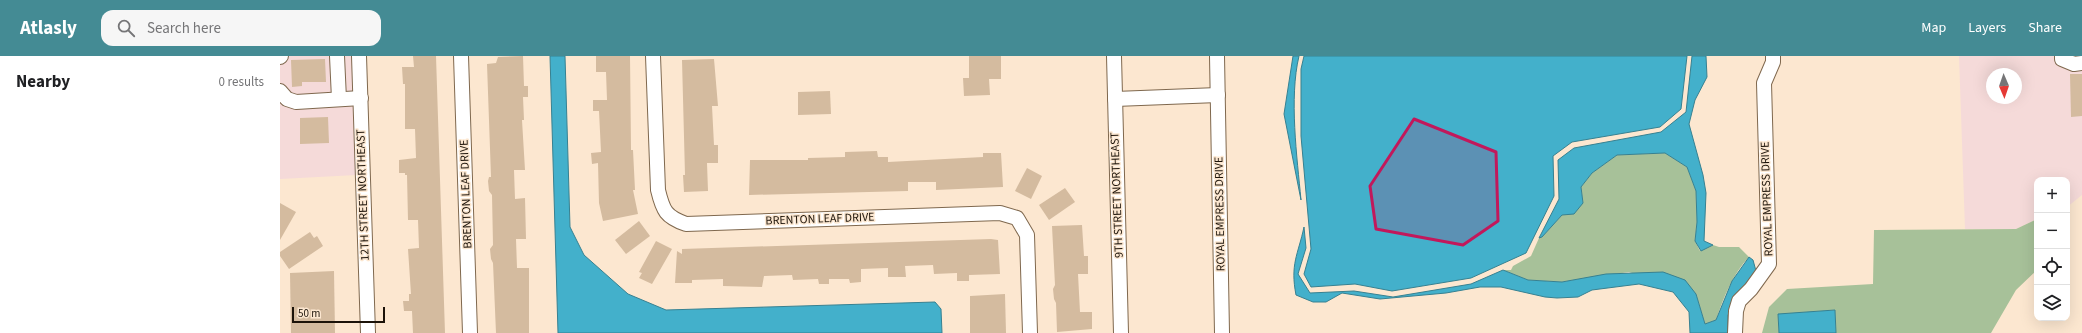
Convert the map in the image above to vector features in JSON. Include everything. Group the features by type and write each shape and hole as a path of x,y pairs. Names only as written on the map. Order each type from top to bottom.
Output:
{"street":[{"path":"337,56 339,99"},
{"name":"12TH STREET NORTHEAST","path":"359,56 368,333"},
{"name":"BRENTON LEAF DRIVE","path":"461,56 470,333"},
{"name":"BRENTON LEAF DRIVE","path":"653,56 658,190 663,208 671,219 686,224 1000,213 1017,218 1027,235 1030,333"},
{"name":"9TH STREET NORTHEAST","path":"1114,56 1121,333"},
{"name":"ROYAL EMPRESS DRIVE","path":"1217,56 1222,333"},
{"name":"ROYAL EMPRESS DRIVE","path":"1735,333 1736,311 1739,301 1751,289 1769,264 1764,83 1773,56"},
{"path":"2062,56 2062,59 2074,64 2082,63"},
{"path":"280,91 287,99 296,102 360,98"},
{"path":"1115,98 1218,95"}],"highlighted area":[{"path":"1414,119 1496,152 1498,221 1463,245 1376,229 1370,186"}],"shaded area":[{"path":"280,56 353,56 356,175 280,179"},
{"path":"1959,56 2082,56 2082,195 2070,205 2070,177 2034,177 2034,220 2016,229 1965,229"}],"green space":[{"path":"1665,153 1687,167 1696,191 1697,222 1695,241 1700,251 1713,245 1719,247 1739,247 1749,257 1733,278 1716,320 1705,324 1696,294 1629,272 1562,282 1528,280 1503,270 1511,270 1513,266 1531,256 1539,238 1542,237 1562,215 1583,203 1581,187 1592,173 1617,155"},
{"path":"2034,220 2034,273 2016,290 1991,333 1836,333 1835,310 1778,315 1779,333 1762,333 1769,307 1787,289 1873,284 1874,230 2016,229"}],"water":[{"path":"550,56 565,56 570,227 584,255 628,294 666,310 935,302 941,309 942,333 558,333"},
{"path":"1293,56 1299,56 1296,72 1294,109 1301,200 1284,114"},
{"path":"1304,56 1687,56 1681,109 1660,127 1572,142 1553,156 1554,196 1526,253 1471,278 1392,291 1355,284 1311,287 1304,274 1311,249 1301,136 1301,69"},
{"path":"1692,56 1706,56 1707,77 1695,100 1689,124 1703,175 1706,193 1704,241 1713,245 1701,251 1695,241 1697,222 1696,191 1687,167 1665,153 1617,155 1592,173 1581,187 1583,203 1574,214 1562,215 1542,237 1539,238 1559,199 1558,160 1574,148 1661,132 1686,112"},
{"path":"1304,227 1306,248 1298,274 1310,293 1354,291 1393,297 1471,284 1503,270 1528,280 1562,282 1606,274 1663,272 1685,280 1696,294 1705,324 1716,320 1732,281 1749,257 1753,260 1756,271 1728,315 1728,333 1690,333 1689,312 1673,292 1639,284 1592,290 1578,297 1545,297 1501,287 1480,287 1446,293 1380,299 1342,293 1326,302 1313,302 1296,295 1294,284 1294,267"},
{"path":"1835,310 1836,333 1779,333 1778,314"}],"building":[{"path":"413,56 436,56 445,333 413,333 412,311 404,311 403,301 409,301 409,294 411,294 408,249 419,248 418,220 408,220 407,175 405,175 405,173 399,173 399,160 416,158 415,129 405,129 405,84 403,84 402,67 414,67"},
{"path":"523,56 524,86 528,86 528,97 523,97 524,120 522,120 525,170 514,170 515,199 525,198 526,239 516,239 517,268 529,268 529,333 496,333 493,263 490,249 493,245 492,195 489,191 488,181 489,177 491,177 487,64 496,63 498,57"},
{"path":"596,56 630,56 631,150 633,150 635,190 633,190 638,214 603,221 599,203 598,163 592,164 591,153 601,152 599,111 593,111 593,100 607,100 606,72 596,72"},
{"path":"969,56 1001,56 1001,79 989,79 990,95 964,96 963,78 969,78"},
{"path":"325,59 326,82 302,82 302,86 292,87 291,60"},
{"path":"714,59 718,106 712,106 714,145 718,145 718,163 707,163 708,191 684,192 683,175 685,175 682,60"},
{"path":"2070,74 2082,74 2082,116 2071,117"},
{"path":"830,91 831,114 798,115 798,92"},
{"path":"328,117 329,143 300,144 300,118"},
{"path":"877,151 878,157 888,157 888,162 983,157 983,153 1001,153 1003,187 936,190 936,182 908,182 908,191 749,195 750,160 808,160 808,158 845,157 845,152"},
{"path":"1027,168 1042,176 1031,199 1015,191"},
{"path":"1065,188 1075,202 1049,220 1039,205"},
{"path":"280,203 296,212 280,240"},
{"path":"639,221 650,236 626,254 615,240"},
{"path":"1082,225 1084,256 1088,256 1088,274 1078,274 1080,312 1092,312 1092,329 1057,332 1056,303 1053,289 1055,285 1052,226"},
{"path":"310,232 314,238 317,236 323,246 289,269 280,256 280,252"},
{"path":"998,240 1000,274 969,275 969,281 957,281 957,273 934,274 933,265 905,266 906,277 888,277 888,268 861,269 861,282 850,283 849,279 829,279 829,284 819,284 818,279 793,280 792,275 764,276 762,287 723,286 723,279 692,280 692,283 675,283 677,251 682,254 682,249"},
{"path":"656,241 672,249 652,284 639,278 642,273 639,272"},
{"path":"334,271 335,333 291,333 290,273"},
{"path":"1005,294 1006,333 970,333 970,296"}]}
